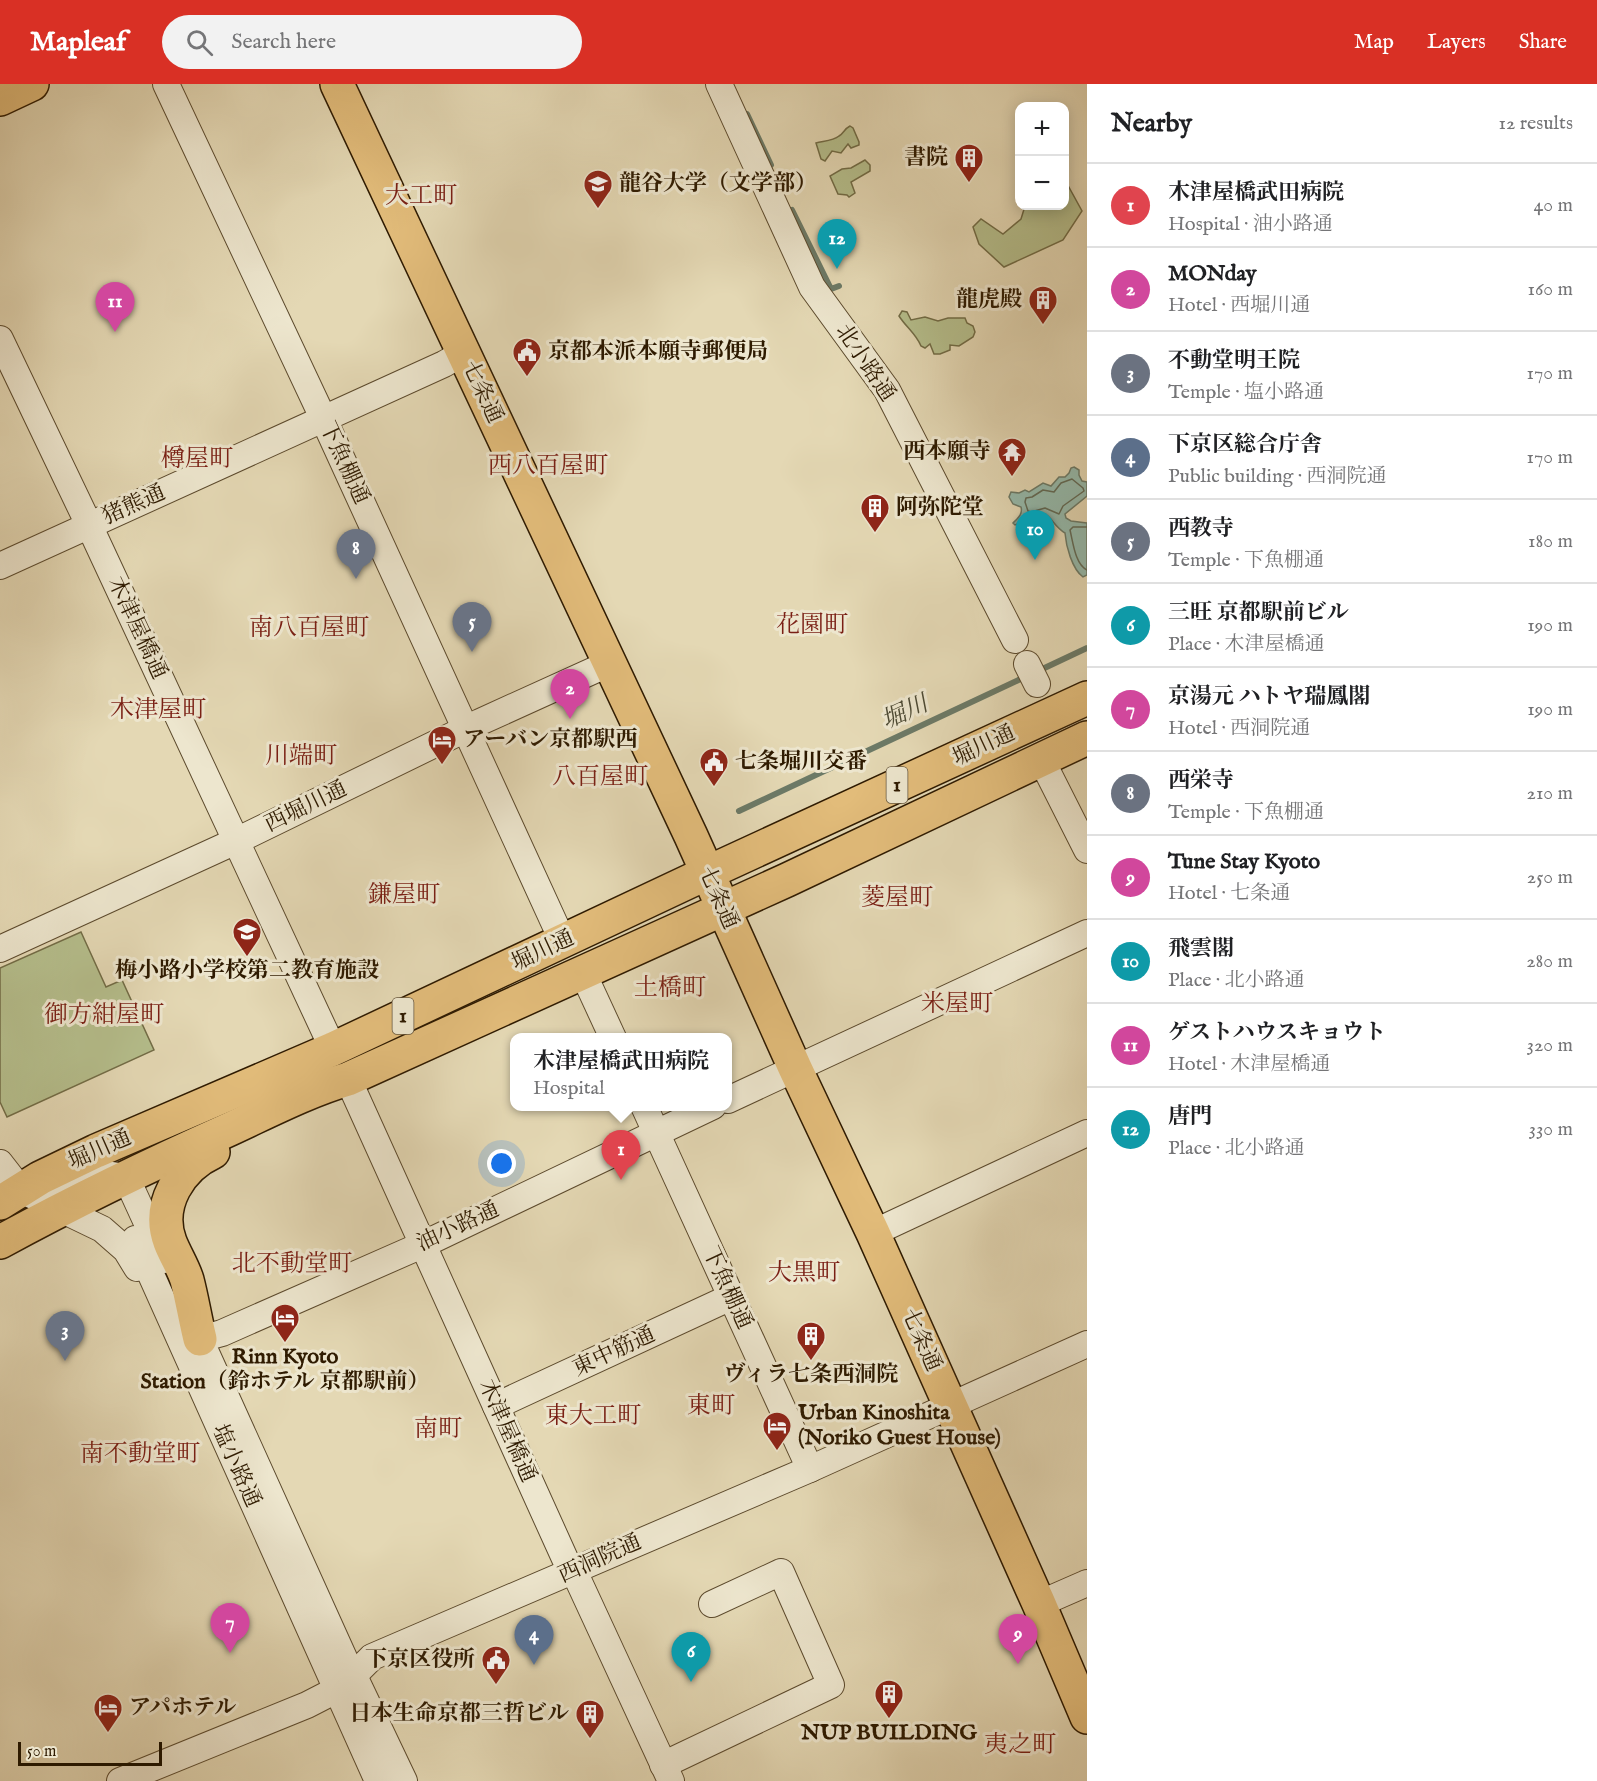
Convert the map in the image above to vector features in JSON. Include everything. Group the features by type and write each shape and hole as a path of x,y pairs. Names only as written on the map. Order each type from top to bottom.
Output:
{"main road":[{"path":"0,99 32,84"},
{"name":"七条通","path":"337,84 610,663 873,1233 1087,1717"},
{"name":"堀川通","path":"7,1238 61,1210 108,1170 333,1049 1087,698"},
{"name":"堀川通","path":"10,1197 40,1178 108,1170 212,1137 324,1086 348,1079 583,973 1087,738"},
{"name":"1","path":"190,1340 187,1278 168,1233 166,1218 168,1203 177,1182 186,1170 204,1156 330,1099 348,1079"}],"street":[{"name":"下魚棚通","path":"166,84 467,729 563,942"},
{"name":"北小路通","path":"719,84 812,287 887,390 1015,640"},
{"name":"木津屋橋通","path":"0,339 333,1049"},
{"name":"猪熊通","path":"0,566 324,420 463,353"},
{"name":"西堀川通","path":"0,949 236,841 467,729 610,663"},
{"path":"1041,759 1087,850"},
{"path":"732,1098 1087,933"},
{"path":"583,973 611,1033"},
{"name":"木津屋橋通","path":"348,1079 496,1406 667,1773"},
{"name":"下魚棚通","path":"646,1111 810,1469"},
{"name":"油小路通","path":"190,1340 222,1334 422,1245 703,1111"},
{"path":"873,1233 1087,1133"},
{"path":"0,1162 10,1197 20,1213 7,1238"},
{"name":"塩小路通","path":"108,1170 345,1660 345,1683 378,1781"},
{"path":"10,1197 61,1210 102,1229 126,1250 144,1281 157,1312 190,1340"},
{"name":"東中筋通","path":"496,1406 731,1297"},
{"name":"西洞院通","path":"120,1781 307,1705 345,1683 372,1657 810,1469 1087,1344"},
{"path":"667,1773 831,1685 781,1572 712,1604"},
{"path":"1039,1604 1087,1583"},
{"name":"塩小路通","path":"345,1683 404,1781"}],"green space":[{"path":"850,126 853,128 859,145 851,148 848,144 841,153 832,151 825,161 821,159 816,143 837,138"},
{"path":"865,160 870,165 870,171 851,182 855,193 849,197 838,194 830,176"},
{"path":"1069,187 1082,211 1063,240 1004,267 979,244 973,227 981,219 1003,234 1021,219 1024,210 1069,210"},
{"path":"902,311 907,312 911,320 925,317 938,321 948,318 965,318 967,323 973,326 975,332 973,337 959,346 950,345 950,350 934,354 930,344 925,348 921,346 899,316"},
{"path":"81,932 106,987 122,980 154,1050 7,1117 0,1102 0,968"}],"water":[{"path":"1074,467 1079,470 1082,481 1087,482 1087,496 1065,514 1066,518 1071,521 1087,523 1087,575 1083,577 1068,551 1065,533 1045,514 1015,525 1013,523 1021,514 1021,507 1013,504 1009,497 1011,492 1019,493 1025,490 1029,492 1043,483 1051,486 1059,477 1065,477"}],"waterway":[{"path":"747,114 771,165"},
{"path":"792,210 831,289 839,286"},
{"name":"堀川","path":"1036,672 1087,648"},
{"name":"堀川","path":"739,811 1027,676"}],"place":[{"name":"書院","path":"969,184"},
{"name":"龍谷大学（文学部）","path":"598,210"},
{"name":"唐門","path":"837,269"},
{"name":"龍虎殿","path":"1043,326"},
{"name":"ゲストハウスキョウト","path":"115,332"},
{"name":"京都本派本願寺郵便局","path":"527,378"},
{"name":"西本願寺","path":"1012,478"},
{"name":"阿弥陀堂","path":"875,534"},
{"name":"飛雲閣","path":"1035,560"},
{"name":"西栄寺","path":"356,579"},
{"name":"西教寺","path":"472,652"},
{"name":"MONday","path":"570,719"},
{"name":"アーバン京都駅西","path":"442,766"},
{"name":"七条堀川交番","path":"714,788"},
{"name":"梅小路小学校第二教育施設","path":"247,958"},
{"name":"木津屋橋武田病院","path":"621,1180"},
{"name":"Rinn Kyoto Station（鈴ホテル 京都駅前）","path":"285,1344"},
{"name":"不動堂明王院","path":"65,1361"},
{"name":"ヴィラ七条西洞院","path":"811,1362"},
{"name":"Urban Kinoshita (Noriko Guest House)","path":"777,1452"},
{"name":"京湯元 ハトヤ瑞鳳閣","path":"230,1653"},
{"name":"Tune Stay Kyoto","path":"1018,1664"},
{"name":"下京区総合庁舎","path":"534,1665"},
{"name":"三旺 京都駅前ビル","path":"691,1682"},
{"name":"下京区役所","path":"496,1686"},
{"name":"NUP BUILDING","path":"889,1720"},
{"name":"アパホテル","path":"108,1734"},
{"name":"日本生命京都三哲ビル","path":"590,1740"}],"district":[{"name":"大工町","path":"421,196"},
{"name":"樽屋町","path":"197,459"},
{"name":"西八百屋町","path":"548,466"},
{"name":"花園町","path":"812,625"},
{"name":"南八百屋町","path":"309,628"},
{"name":"木津屋町","path":"158,710"},
{"name":"川端町","path":"301,756"},
{"name":"八百屋町","path":"600,777"},
{"name":"鎌屋町","path":"404,895"},
{"name":"菱屋町","path":"897,898"},
{"name":"土橋町","path":"670,988"},
{"name":"米屋町","path":"957,1004"},
{"name":"御方紺屋町","path":"104,1015"},
{"name":"北不動堂町","path":"292,1264"},
{"name":"大黒町","path":"804,1273"},
{"name":"東町","path":"711,1406"},
{"name":"東大工町","path":"593,1416"},
{"name":"南町","path":"438,1429"},
{"name":"南不動堂町","path":"140,1454"},
{"name":"夷之町","path":"1020,1745"}]}
